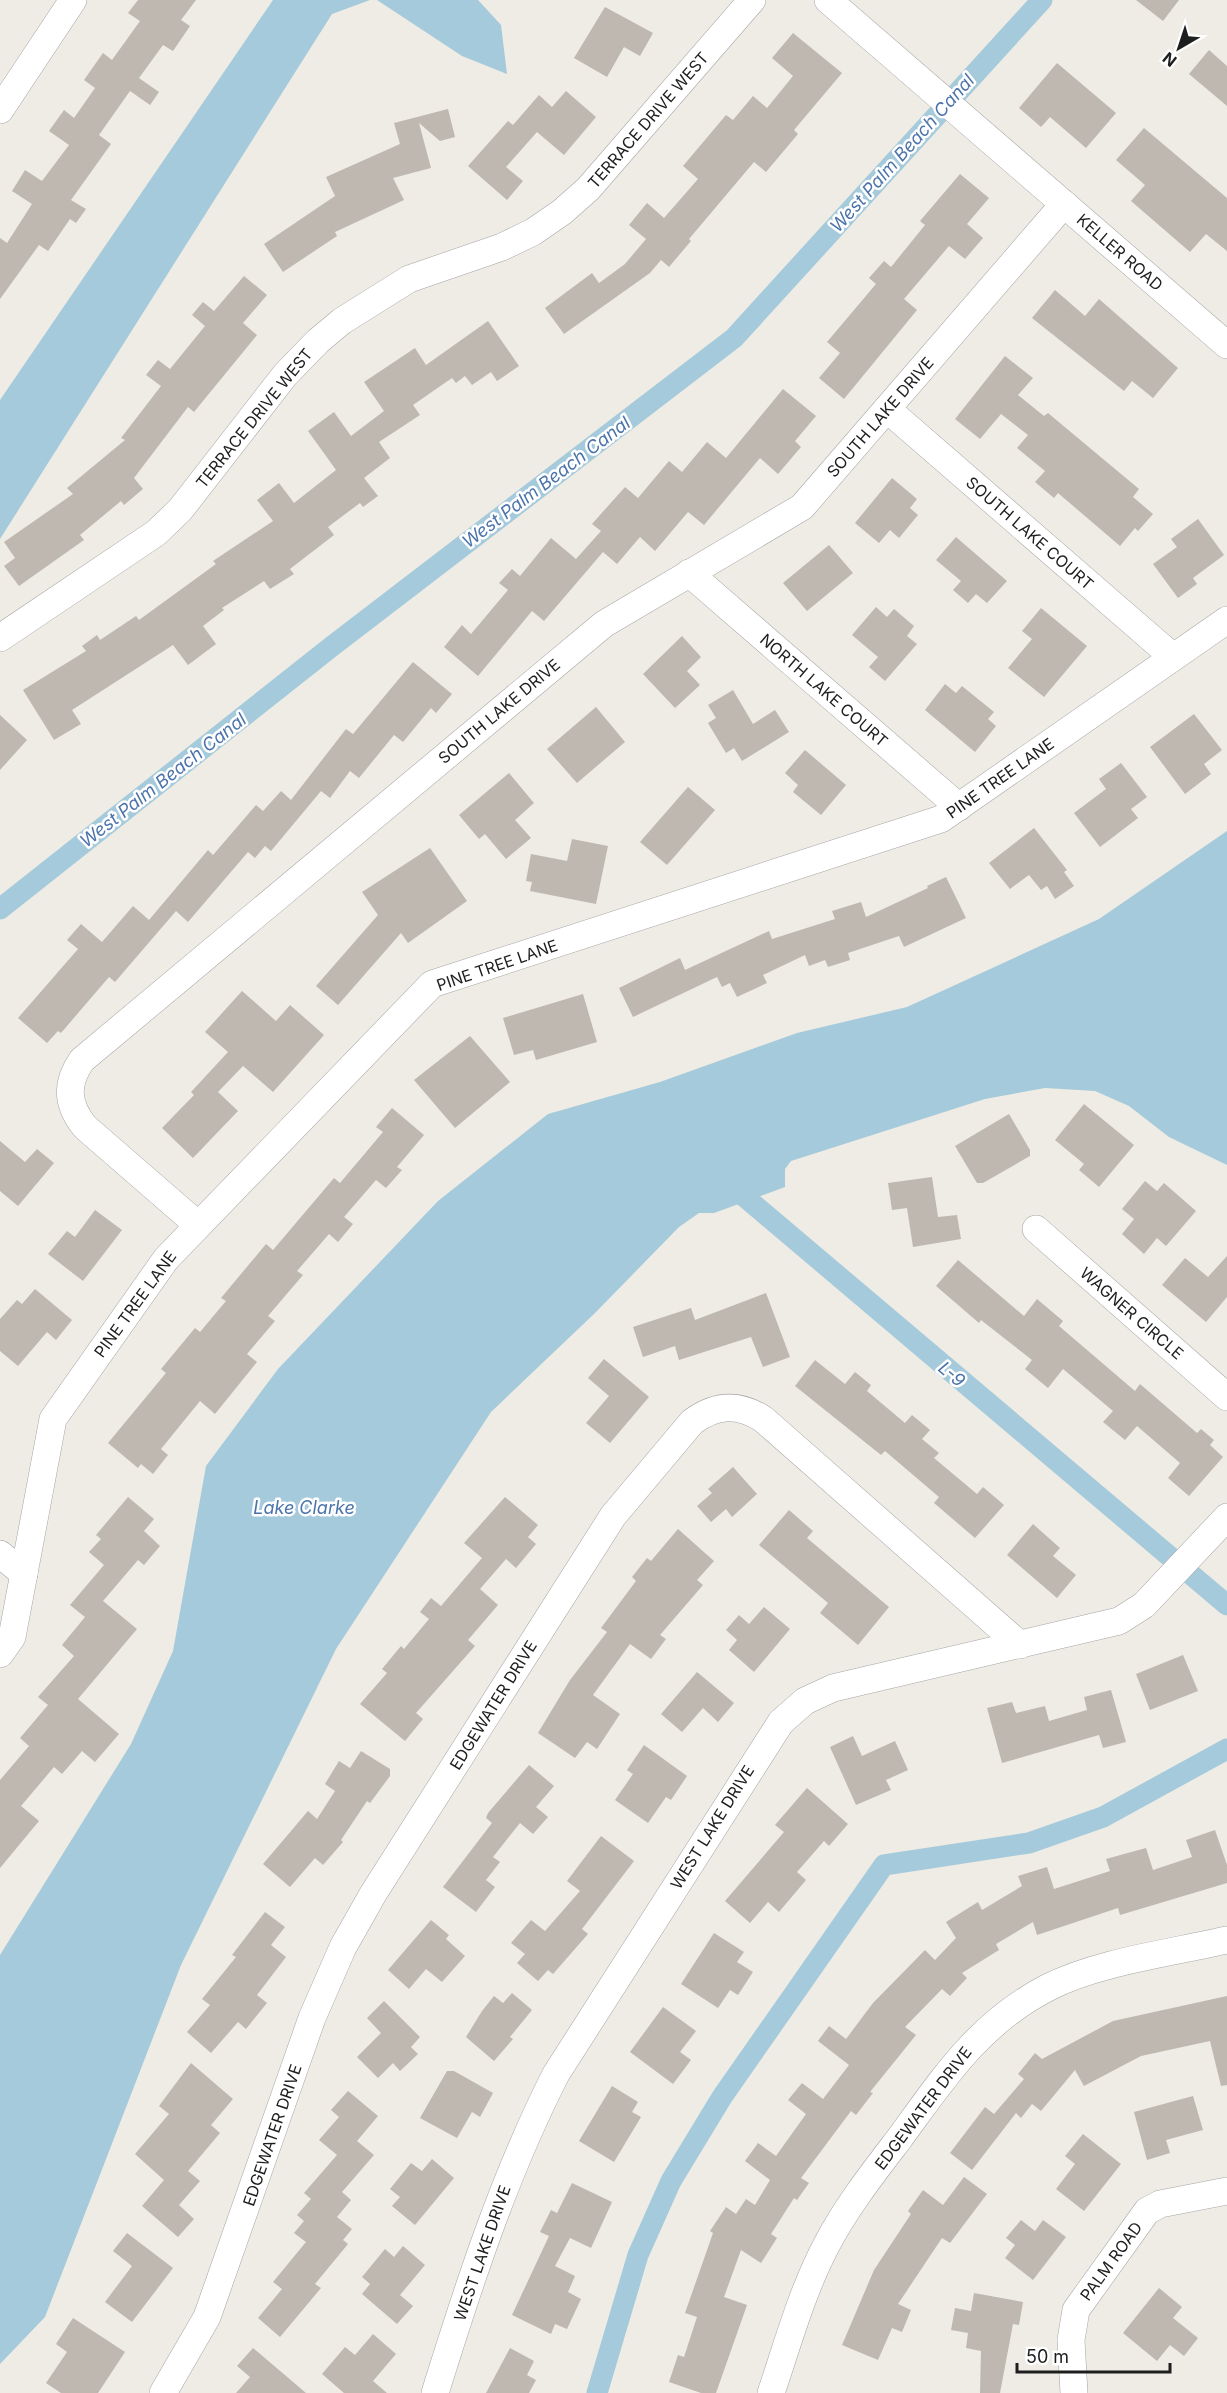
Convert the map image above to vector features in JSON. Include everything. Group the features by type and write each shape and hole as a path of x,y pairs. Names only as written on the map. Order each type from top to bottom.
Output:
{"street":[{"path":"0,110 73,0"},
{"name":"TERRACE DRIVE WEST","path":"0,638 156,533 180,510 285,375 318,341 342,321 409,279 502,247 533,232 562,212 588,189 752,0"},
{"name":"KELLER ROAD","path":"828,0 1227,345"},
{"name":"SOUTH LAKE DRIVE","path":"198,1225 85,1127 75,1115 70,1101 69,1086 82,1060 604,624 802,507 1064,204"},
{"name":"SOUTH LAKE COURT","path":"887,409 1173,657"},
{"name":"NORTH LAKE COURT","path":"689,573 959,807"},
{"name":"PINE TREE LANE","path":"0,1654 12,1637 53,1419 165,1259 432,984 941,819 1227,620"},
{"name":"WAGNER CIRCLE","path":"1036,1228 1227,1397"},
{"name":"EDGEWATER DRIVE","path":"163,2393 211,2307 312,2018 343,1947 373,1893 613,1516 692,1422 719,1407 750,1410 1020,1645"},
{"name":"WEST LAKE DRIVE","path":"435,2393 504,2187 528,2130 556,2074 771,1733 799,1706 833,1688 1119,1621 1144,1605 1227,1517"},
{"path":"0,1554 24,1574"},
{"name":"EDGEWATER DRIVE","path":"771,2393 804,2293 827,2244 855,2197 956,2062 988,2027 1017,2005 1064,1980 1089,1971 1227,1940"},
{"name":"PALM ROAD","path":"1074,2393 1071,2340 1076,2310 1147,2211 1160,2204 1227,2191"}],"water":[{"path":"273,0 370,0 332,14 0,539 0,400"},
{"path":"377,0 478,0 501,25 507,74 462,56"},
{"name":"Lake Clarke","path":"1227,831 1227,1165 1169,1137 1129,1106 1095,1091 1045,1088 985,1099 791,1161 785,1169 785,1187 714,1213 699,1213 679,1227 595,1313 491,1412 336,1649 181,1965 45,2317 0,2364 0,1955 131,1744 173,1651 206,1466 278,1369 438,1201 548,1114 660,1082 797,1033 907,1007 1099,919"}],"building":[{"path":"138,0 196,0 181,20 190,26 173,51 163,45 139,78 159,92 150,105 130,91 99,135 111,144 71,200 86,209 76,223 70,219 48,251 39,245 0,299 0,238 7,243 32,204 12,191 25,170 42,181 69,145 49,131 64,110 74,118 95,88 84,80 103,53 112,60 140,21 128,13"},
{"path":"1136,0 1179,0 1163,21"},
{"path":"605,7 653,33 640,56 624,47 607,77 574,58"},
{"path":"793,33 842,73 794,130 798,134 766,172 754,162 689,239 691,241 669,267 661,260 650,273 564,334 545,308 592,273 599,283 625,264 646,239 629,225 647,203 664,218 698,179 683,166 726,115 733,120 753,96 767,108 793,76 772,58"},
{"path":"1209,50 1227,66 1227,106 1189,74"},
{"path":"1057,63 1116,113 1086,148 1050,117 1041,127 1019,108"},
{"path":"566,91 596,117 564,155 537,132 506,167 523,181 507,200 468,166 508,121 513,125 539,95 552,107"},
{"path":"448,109 455,137 440,141 419,123 431,168 393,178 404,200 335,232 337,236 283,272 264,244 335,196 326,177 400,144 394,123"},
{"path":"1144,128 1227,198 1227,251 1206,234 1190,252 1131,201 1145,185 1116,160"},
{"path":"960,174 989,198 967,224 983,238 965,259 949,246 904,299 917,310 844,399 819,378 840,353 827,342 876,284 869,278 884,261 891,267 925,225 920,221"},
{"path":"244,276 267,295 243,323 257,335 194,412 188,407 134,478 143,489 124,505 121,501 80,535 84,540 19,586 4,566 15,558 4,542 73,494 67,488 125,440 121,438 161,386 146,375 158,360 170,369 205,326 192,315 203,302 214,311"},
{"path":"1055,290 1085,316 1099,299 1178,368 1153,398 1132,381 1124,391 1032,318"},
{"path":"488,321 519,366 497,381 491,372 472,385 465,376 456,383 452,378 413,405 420,415 379,442 390,458 364,478 378,496 363,507 360,503 328,527 334,535 290,569 294,574 270,589 264,581 222,608 224,610 203,626 216,644 188,665 173,645 72,710 81,724 54,740 23,690 86,651 82,646 97,635 100,640 136,616 139,620 216,564 213,561 273,521 257,500 279,483 294,503 336,470 308,431 334,412 351,436 384,411 364,382 415,348 426,365"},
{"path":"1005,356 1033,378 1018,395 1044,416 1048,413 1139,489 1133,497 1153,514 1138,531 1135,528 1120,546 1058,493 1054,498 1035,482 1045,471 1017,448 1028,435 1001,414 980,439 955,419"},
{"path":"783,389 816,416 795,441 801,447 778,474 760,458 704,525 688,512 655,551 640,537 617,564 603,552 544,621 532,611 478,676 444,647 462,625 471,634 508,590 499,583 512,569 520,576 551,538 576,559 601,531 592,524 625,487 638,498 669,461 682,472 707,442 726,458"},
{"path":"892,478 917,499 910,508 918,515 899,538 890,530 879,543 855,523"},
{"path":"1198,519 1224,555 1193,578 1197,584 1178,598 1153,564 1177,547 1171,539"},
{"path":"956,537 1007,581 987,603 976,594 968,603 953,590 961,581 936,560"},
{"path":"829,545 853,573 807,611 783,583"},
{"path":"876,607 887,617 894,609 914,626 907,636 917,644 885,681 869,667 878,657 852,635"},
{"path":"1041,608 1087,646 1044,697 1008,668 1032,639 1022,631"},
{"path":"682,636 701,657 687,671 700,685 675,708 643,674"},
{"path":"413,662 452,694 436,713 431,708 403,742 394,735 359,778 350,771 330,798 321,791 271,851 265,846 255,858 248,852 188,922 176,911 115,982 109,977 61,1033 58,1031 47,1043 18,1018 78,949 67,940 81,924 102,942 133,906 149,920 208,850 213,855 256,805 263,811 281,791 291,800 346,729 353,734"},
{"path":"945,684 956,693 962,686 994,712 988,719 996,726 975,752 925,710"},
{"path":"733,690 753,724 775,710 789,732 742,761 734,748 726,753 708,723 716,718 708,705"},
{"path":"596,707 625,742 577,783 547,749"},
{"path":"1194,714 1222,750 1204,764 1211,774 1185,794 1150,747"},
{"path":"0,715 27,740 0,770"},
{"path":"805,750 846,785 821,815 793,792 798,785 785,773"},
{"path":"1121,763 1147,797 1131,809 1138,818 1100,847 1074,813 1106,789 1099,779"},
{"path":"509,773 534,803 515,820 531,838 506,859 485,834 479,839 459,815"},
{"path":"688,787 715,810 667,865 640,842"},
{"path":"1034,828 1067,870 1064,872 1074,886 1055,899 1047,886 1041,890 1029,875 1010,889 989,863"},
{"path":"572,839 608,846 596,904 530,891 532,882 526,881 531,854 567,861"},
{"path":"430,848 467,901 408,943 401,933 338,1005 316,986 378,915 362,892"},
{"path":"946,877 966,918 904,947 899,936 848,953 850,960 828,967 825,960 809,966 805,955 763,975 767,983 737,997 730,983 722,987 717,977 633,1017 619,988 680,958 685,970 769,931 772,939 835,919 832,911 861,902 866,917"},
{"path":"242,991 276,1021 290,1005 324,1035 273,1092 243,1066 218,1092 238,1111 193,1158 162,1128 194,1095 191,1092 228,1052 205,1032"},
{"path":"583,994 597,1042 536,1060 533,1050 514,1055 503,1018"},
{"path":"470,1036 510,1082 455,1128 414,1080"},
{"path":"1084,1104 1134,1145 1099,1187 1079,1170 1084,1164 1055,1140"},
{"path":"392,1108 424,1135 397,1167 402,1170 386,1188 376,1180 344,1217 353,1224 338,1242 329,1234 297,1271 303,1275 268,1316 275,1321 247,1354 257,1362 215,1414 200,1401 161,1449 168,1455 153,1474 141,1464 138,1468 108,1443 166,1373 161,1369 195,1328 200,1332 226,1301 221,1298 266,1244 273,1250 334,1178 340,1183 383,1132 376,1127"},
{"path":"1009,1114 1030,1150 1030,1156 983,1183 977,1183 955,1146"},
{"path":"0,1141 25,1162 37,1149 54,1163 18,1206 0,1191"},
{"path":"932,1177 938,1217 957,1215 961,1239 913,1247 907,1208 892,1210 888,1183"},
{"path":"1145,1181 1157,1191 1164,1183 1196,1211 1166,1246 1157,1238 1144,1254 1122,1234 1134,1219 1122,1209"},
{"path":"95,1210 122,1230 83,1281 48,1254 67,1231 75,1237"},
{"path":"1227,1256 1227,1297 1206,1322 1162,1285 1185,1258 1208,1277"},
{"path":"958,1260 1024,1316 1037,1299 1063,1321 1059,1326 1135,1391 1140,1384 1197,1433 1201,1429 1214,1440 1210,1445 1223,1457 1189,1496 1168,1478 1180,1463 1137,1426 1125,1440 1103,1422 1113,1411 1063,1369 1048,1388 1025,1369 1032,1360 981,1320 979,1323 936,1286"},
{"path":"35,1289 72,1320 56,1340 47,1332 18,1366 0,1351 0,1319 17,1300 22,1304"},
{"path":"766,1293 790,1357 763,1367 751,1337 679,1360 675,1346 643,1357 633,1327 691,1308 695,1320"},
{"path":"604,1359 649,1397 610,1443 586,1423 609,1396 588,1378"},
{"path":"815,1360 845,1384 855,1372 871,1385 867,1391 905,1423 912,1415 930,1430 922,1439 939,1453 934,1458 977,1494 983,1487 1004,1505 975,1538 934,1503 939,1497 885,1451 881,1455 795,1386"},
{"path":"733,1467 757,1494 732,1517 726,1509 711,1522 697,1506 712,1493 708,1489"},
{"path":"128,1497 154,1519 144,1531 160,1546 144,1565 138,1560 103,1601 137,1629 78,1699 119,1734 95,1762 82,1751 62,1774 54,1767 21,1806 39,1821 0,1868 0,1780 29,1746 20,1738 48,1705 38,1697 74,1656 62,1645 85,1617 70,1605 104,1565 89,1552 101,1539 96,1535"},
{"path":"505,1497 538,1525 528,1537 536,1544 516,1568 506,1559 480,1589 498,1605 468,1640 475,1646 416,1713 423,1719 405,1741 360,1704 387,1673 382,1669 401,1646 404,1649 429,1619 420,1612 431,1598 441,1606 482,1558 464,1543"},
{"path":"789,1510 813,1531 807,1538 889,1607 858,1645 820,1613 828,1603 759,1545"},
{"path":"1033,1524 1060,1548 1053,1556 1076,1575 1057,1598 1007,1555"},
{"path":"678,1529 714,1561 697,1580 703,1585 660,1635 666,1639 651,1659 630,1644 593,1695 620,1714 597,1749 587,1742 575,1758 538,1733 570,1680 607,1632 601,1628 636,1581 632,1577 647,1558 651,1561"},
{"path":"764,1607 790,1629 754,1672 729,1650 737,1640 726,1630 739,1615 749,1624"},
{"path":"1183,1655 1198,1691 1150,1710 1136,1674"},
{"path":"697,1672 734,1703 718,1722 703,1708 682,1732 661,1714"},
{"path":"1111,1690 1126,1742 1103,1748 1099,1735 1002,1763 987,1708 1012,1702 1016,1713 1045,1706 1049,1721 1087,1710 1084,1697"},
{"path":"853,1736 862,1756 895,1741 908,1770 886,1780 891,1790 856,1805 830,1747"},
{"path":"644,1745 687,1776 671,1800 666,1797 648,1823 615,1800 633,1774 627,1770"},
{"path":"361,1751 390,1769 390,1776 370,1803 367,1801 341,1840 343,1842 323,1865 315,1858 290,1887 263,1864 308,1811 317,1819 335,1791 325,1784 339,1761 350,1768"},
{"path":"529,1765 554,1786 536,1807 548,1817 533,1834 520,1823 493,1857 500,1862 486,1880 495,1887 476,1912 443,1887 492,1823 486,1818 488,1813"},
{"path":"807,1788 848,1824 829,1846 824,1841 797,1872 806,1880 779,1912 768,1902 750,1923 725,1901 784,1832 775,1825"},
{"path":"1215,1830 1227,1865 1227,1883 1120,1915 1118,1908 1037,1935 1033,1922 996,1944 999,1950 962,1973 967,1978 950,1996 942,1989 905,2027 916,2035 870,2092 873,2093 856,2115 851,2111 801,2178 809,2183 797,2200 794,2198 771,2234 777,2238 761,2263 741,2250 724,2297 747,2305 716,2393 701,2393 669,2382 678,2355 684,2357 697,2317 685,2313 713,2233 710,2231 726,2207 736,2214 746,2199 755,2205 770,2180 745,2161 758,2143 776,2156 806,2114 788,2100 802,2083 823,2099 849,2065 818,2041 829,2026 846,2039 873,2003 925,1950 935,1960 956,1938 946,1922 978,1902 982,1910 1022,1886 1018,1876 1047,1867 1054,1889 1110,1871 1106,1859 1146,1848 1153,1870 1192,1857 1186,1840"},
{"path":"601,1836 634,1861 582,1929 588,1934 553,1974 548,1970 538,1981 517,1963 525,1954 511,1943 531,1920 545,1931 580,1891 567,1881"},
{"path":"265,1912 285,1927 271,1945 286,1957 257,1995 267,2003 246,2029 238,2022 211,2053 187,2032 210,2005 202,1999 236,1957 232,1955"},
{"path":"431,1920 449,1935 446,1939 465,1956 442,1982 426,1969 409,1989 388,1970"},
{"path":"714,1933 744,1952 737,1962 753,1972 738,1995 730,1990 718,2008 681,1984"},
{"path":"512,1993 532,2010 510,2037 513,2039 494,2061 466,2037 494,1996 503,2003"},
{"path":"1227,1996 1227,2085 1221,2086 1210,2041 1141,2056 1084,2086 1075,2070 1041,2111 1032,2104 1021,2118 1016,2113 972,2170 950,2153 985,2107 994,2114 1024,2079 1018,2074 1035,2053 1042,2059 1113,2021"},
{"path":"384,2001 420,2037 411,2047 418,2054 400,2071 393,2063 378,2078 357,2057 381,2033 367,2018"},
{"path":"663,2007 696,2031 680,2052 691,2060 673,2084 630,2052"},
{"path":"191,2063 233,2099 211,2125 220,2133 188,2171 200,2181 179,2205 194,2219 178,2237 142,2206 164,2180 135,2154 169,2114 159,2106"},
{"path":"447,2071 454,2071 493,2093 480,2117 472,2112 457,2138 420,2118"},
{"path":"612,2086 638,2102 632,2112 641,2117 614,2162 579,2141"},
{"path":"348,2091 378,2116 357,2141 374,2155 342,2192 351,2200 337,2217 352,2229 343,2240 348,2244 315,2284 321,2288 280,2337 258,2318 282,2289 273,2282 306,2242 294,2233 304,2221 297,2215 311,2199 304,2193 337,2155 319,2140 339,2117 331,2110"},
{"path":"1193,2096 1203,2130 1166,2140 1170,2153 1147,2160 1134,2112"},
{"path":"1083,2134 1121,2164 1084,2211 1056,2189 1075,2164 1065,2156"},
{"path":"432,2159 454,2178 415,2225 392,2206 400,2197 390,2189 411,2163 422,2171"},
{"path":"964,2177 987,2194 950,2243 942,2238 898,2304 911,2310 902,2332 892,2328 878,2360 842,2345 874,2270 911,2214 908,2211 923,2190 943,2205"},
{"path":"572,2183 612,2202 591,2248 570,2238 555,2266 575,2276 568,2292 581,2299 567,2329 555,2324 551,2334 512,2315 549,2236 540,2232 551,2210 557,2213"},
{"path":"1021,2220 1035,2231 1043,2220 1066,2237 1033,2280 1005,2258 1015,2245 1006,2238"},
{"path":"127,2233 173,2268 132,2322 105,2302 132,2266 113,2251"},
{"path":"403,2246 425,2265 400,2295 413,2306 397,2324 362,2294 370,2284 362,2277 385,2249 394,2257"},
{"path":"1159,2288 1182,2307 1173,2318 1198,2338 1184,2356 1170,2345 1157,2361 1123,2333"},
{"path":"974,2293 1023,2302 1019,2325 1013,2324 1000,2393 980,2393 981,2351 966,2348 968,2333 951,2330 955,2308 971,2311"},
{"path":"73,2318 125,2352 98,2393 61,2393 46,2383 67,2352 56,2344"},
{"path":"373,2334 396,2354 373,2381 387,2393 344,2393 322,2374 345,2347 355,2355"},
{"path":"253,2348 306,2393 236,2393 250,2377 237,2366"},
{"path":"510,2348 534,2361 527,2375 536,2380 529,2393 486,2393"}],"waterway":[{"name":"West Palm Beach Canal","path":"0,909 331,647 734,338 1042,0"},
{"name":"L-9","path":"726,1181 1227,1605"},
{"path":"597,2393 638,2255 671,2181 722,2097 884,1865 1029,1843 1103,1817 1227,1749"}]}
